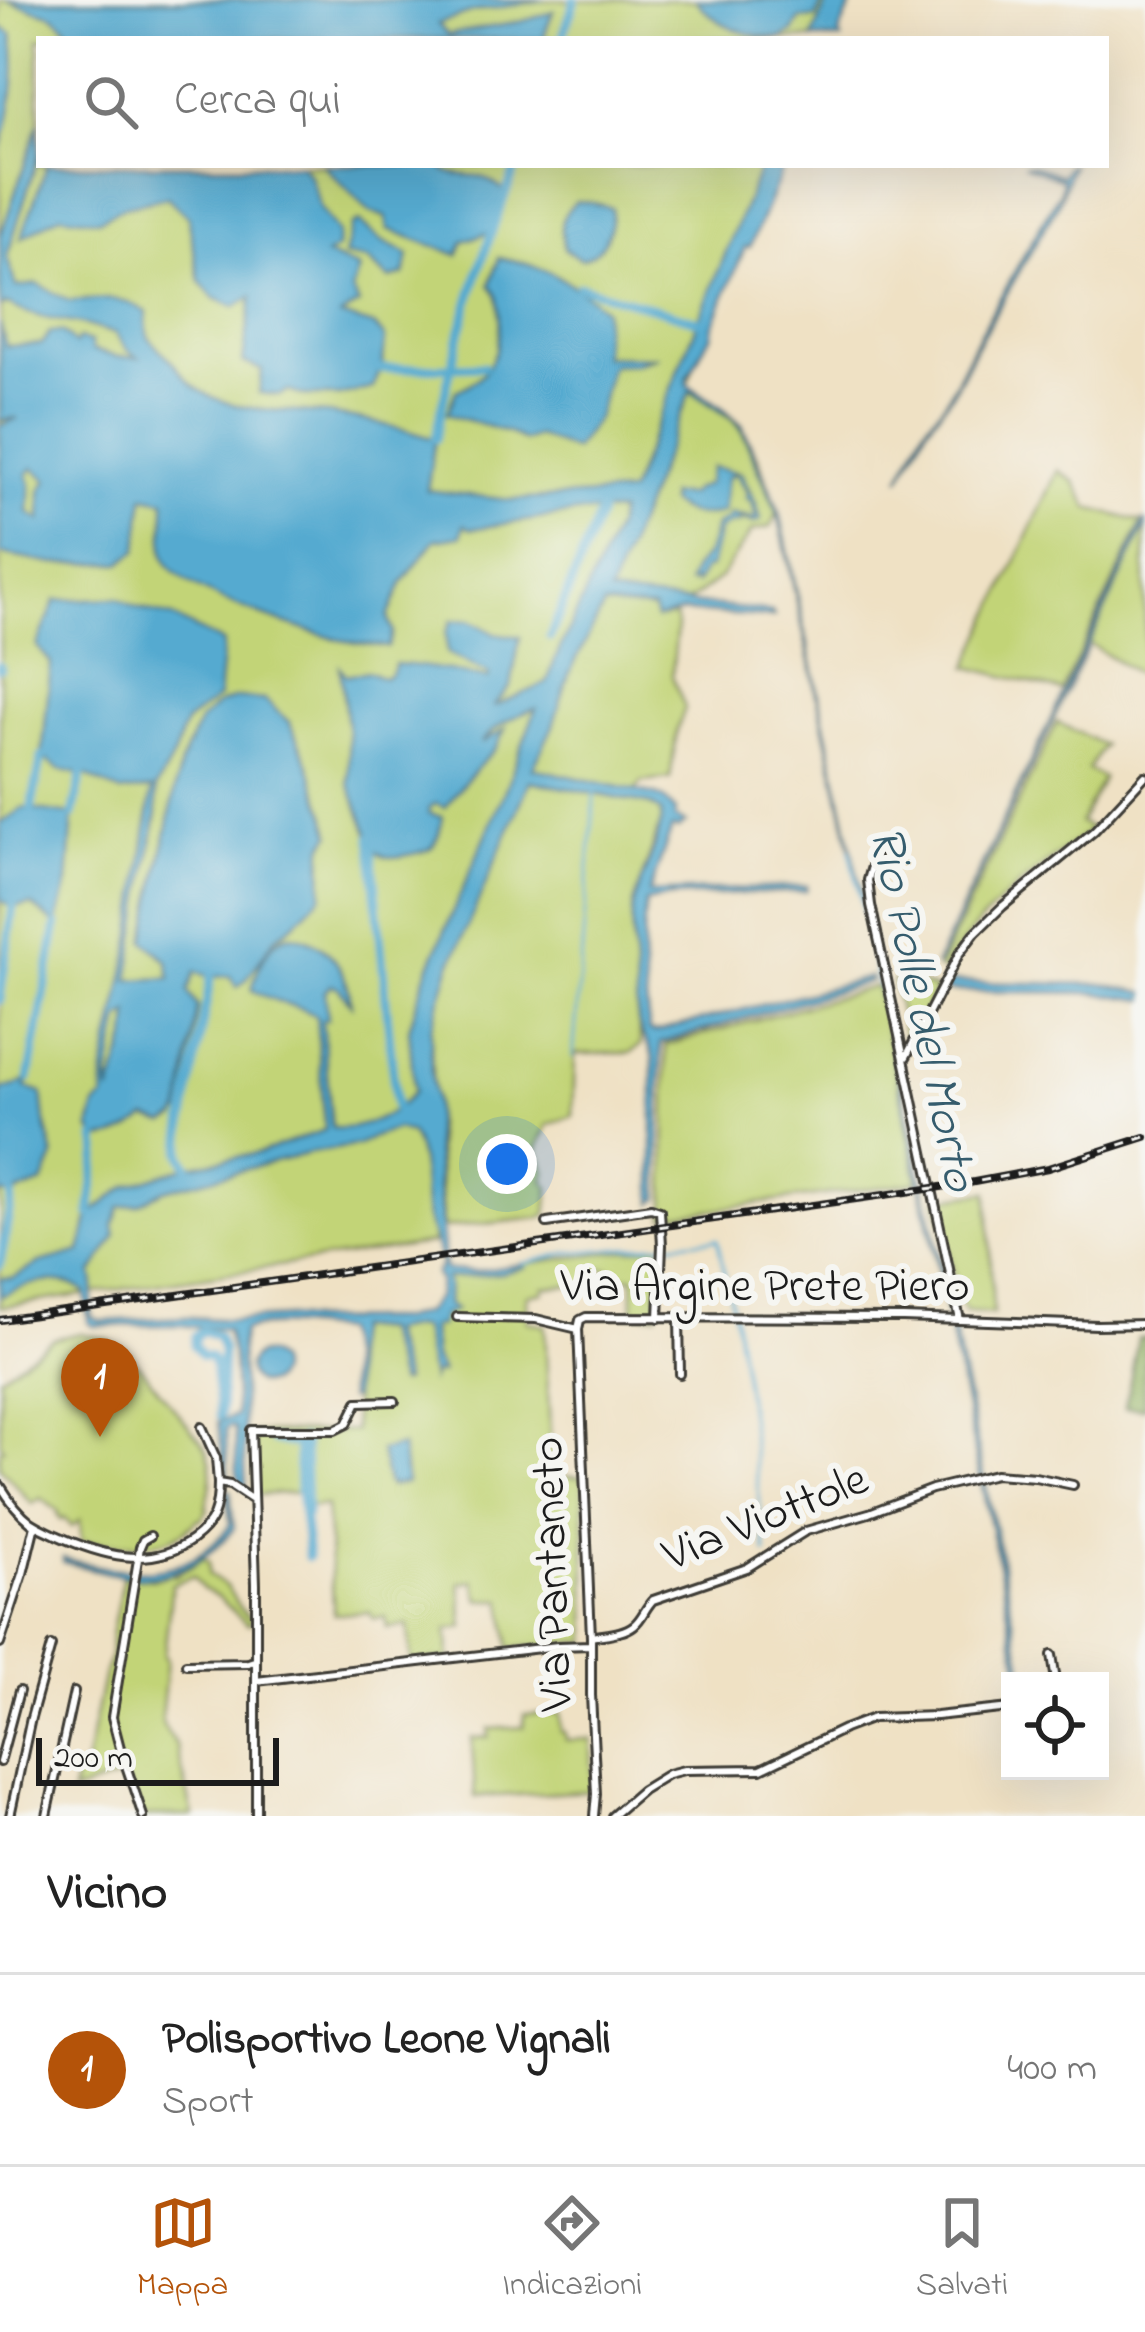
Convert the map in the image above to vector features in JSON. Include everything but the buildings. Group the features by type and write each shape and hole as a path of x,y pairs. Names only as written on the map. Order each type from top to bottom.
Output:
{"street":[{"path":"905,1059 959,954 975,933 1094,831 1145,776"},
{"path":"874,856 868,880 871,905 958,1320"},
{"path":"547,1223 660,1210 659,1318"},
{"name":"Via Argine Prete Piero","path":"457,1317 536,1319 578,1329 586,1317 1145,1324"},
{"path":"679,1318 680,1374"},
{"name":"Via Pantaneto","path":"578,1329 594,1816"},
{"path":"256,1816 256,1584 250,1430 335,1430 347,1424 358,1402 395,1401"},
{"path":"0,1485 35,1525 84,1548 139,1557 178,1550 209,1526 218,1503 216,1459 202,1427"},
{"name":"Via Viottole","path":"591,1641 638,1623 653,1600 747,1568 806,1531 917,1493 995,1474 1073,1485"},
{"path":"218,1483 251,1499"},
{"path":"0,1644 35,1525"},
{"path":"143,1816 112,1717 139,1557 143,1540 150,1536"},
{"path":"256,1681 591,1641"},
{"path":"10,1816 51,1646"},
{"path":"1052,1655 1055,1672"},
{"path":"186,1664 255,1660"},
{"path":"0,1762 20,1690"},
{"path":"46,1816 74,1692"},
{"path":"612,1816 668,1774 761,1769 873,1718 1001,1709"}],"green space":[{"path":"0,0 854,0 837,36 36,36 36,168 776,168 588,634 604,605 654,609 663,618 675,616 672,676 685,708 670,779 642,782 635,791 533,768 531,781 651,805 661,812 662,820 633,904 641,1045 630,1053 575,1054 573,1116 548,1125 537,1149 550,1188 547,1215 443,1228 431,1037 420,1061 433,1243 0,1307"},
{"path":"690,391 738,422 759,459 778,511 771,527 752,531 720,578 685,604 608,595"},
{"path":"1058,470 1075,482 1089,508 1142,522 1062,691 968,667"},
{"path":"1145,522 1145,678 1089,644"},
{"path":"1057,722 1103,745 1088,770 1103,778 1080,823 1091,829 991,911 945,971 938,969"},
{"path":"907,979 936,989 907,1049 893,981"},
{"path":"876,986 918,1182 665,1216 666,1045"},
{"path":"988,1192 993,1314 966,1312 960,1302 937,1199"},
{"path":"659,1245 657,1314 633,1314 633,1277 610,1277 609,1269 596,1269 598,1284 543,1287 543,1292 527,1295 527,1321 545,1325 552,1476 583,1477 588,1641 510,1648 503,1600 480,1600 474,1581 460,1583 464,1627 447,1630 450,1659 411,1662 408,1625 387,1628 385,1617 373,1619 370,1612 334,1614 326,1506 307,1507 305,1492 254,1495 252,1433 354,1431 354,1328 383,1331 399,1383 404,1381 389,1331 422,1329 434,1373 440,1372 431,1326 440,1326 442,1316 452,1310 447,1304 445,1278"},
{"path":"81,1333 107,1339 128,1352 205,1446 211,1469 208,1509 173,1538 128,1545 81,1541 80,1520 72,1527 41,1498 32,1504 0,1467 4,1448 0,1442 0,1376 53,1339"},
{"path":"1145,1337 1144,1408 1125,1408 1138,1338"},
{"path":"201,1557 209,1561 209,1575 227,1587 251,1618 247,1624 193,1576 172,1584 161,1718 176,1745 193,1816 139,1816 128,1784 119,1778 72,1793 77,1771 84,1771 123,1576 174,1576"},
{"path":"561,1713 566,1740 591,1739 593,1791 475,1797 472,1738 489,1737 489,1729 524,1727 524,1715"}],"water":[{"path":"5,0 545,0 473,12 438,24 448,35 553,11 544,36 65,36 67,27 53,15"},
{"path":"696,0 823,1 816,18 800,19 785,36 734,28"},
{"path":"828,0 854,0 840,36 813,36"},
{"path":"0,26 12,34 15,63 0,152"},
{"path":"36,132 36,163 7,257 16,287 38,284 69,301 110,299 147,312 150,340 191,384 230,404 355,418 435,439 427,490 510,500 629,493 760,168 783,168 750,247 745,247 712,335 687,377 688,385 742,425 780,513 1024,1672 1020,1672 778,514 740,427 690,391 609,594 772,612 774,617 682,612 656,619 653,609 604,606 569,674 553,726 533,768 655,795 676,811 675,818 686,823 672,828 649,893 807,886 806,891 646,902 643,950 649,1030 870,977 871,981 661,1043 659,1199 653,1203 653,1059 638,1018 632,919 658,838 661,812 651,805 530,781 450,967 431,1029 445,1270 525,1267 446,1278 447,1304 455,1310 442,1316 440,1326 431,1327 441,1373 434,1373 431,1380 422,1329 389,1332 404,1381 399,1383 383,1331 354,1328 353,1398 348,1399 348,1360 341,1331 278,1326 243,1331 246,1485 242,1488 235,1429 226,1429 228,1478 218,1422 236,1416 233,1359 226,1330 93,1326 88,1322 85,1292 65,1283 32,1284 0,1297 0,1278 13,1278 40,1263 81,1252 90,1214 127,1186 188,1166 259,1153 325,1130 316,1016 252,990 263,958 279,939 294,935 314,943 338,964 347,983 351,1004 331,985 325,991 328,1019 322,1020 332,1128 378,1120 414,1091 409,1029 424,979 536,709 492,732 481,743 505,729 496,748 445,808 430,807 429,813 442,817 433,846 409,855 384,856 375,850 349,784 340,667 347,676 367,671 384,678 395,664 488,679 489,674 447,653 451,621 470,620 494,633 520,637 511,686 493,707 547,683 619,512 577,513 471,529 464,525 461,536 435,540 403,582 388,617 393,632 388,647 339,640 293,626 190,583 165,557 165,500 144,496 138,550 121,563 54,564 0,554 0,426 18,418 0,420 0,322 6,346 42,344 50,332 62,332 75,344 78,339 91,342 92,350 138,357 115,333 41,317 8,304 0,306 0,237","holes":["34,468 48,480 41,490 41,520 29,513 28,474","397,1129 410,1133 441,1265 435,1274 437,1297 425,1312 402,1319 100,1321 91,1317 92,1273 116,1236 120,1207 139,1204 164,1190 359,1145"]},
{"path":"46,168 303,168 321,209 338,233 337,249 326,255 359,269 352,291 359,304 341,316 374,326 385,337 383,364 373,388 339,396 259,393 262,370 243,362 252,297 235,307 214,298 200,281 188,217 167,197 126,206 98,220 60,215 21,238"},
{"path":"326,168 443,168 482,177 506,192 491,232 464,241 458,255 388,229 386,217 370,212"},
{"path":"1032,168 1062,176 1071,168 1058,204 952,394 900,479 924,428 946,401 1060,191 1062,180"},
{"path":"576,201 612,208 605,240 596,252 581,259 565,249 561,229"},
{"path":"359,222 409,255 404,275 389,279 367,260 344,256 352,225"},
{"path":"499,258 556,276 604,309 603,356 658,357 611,365 597,418 574,450 537,436 524,441 447,414 456,391 478,378 496,349 498,304 490,285"},
{"path":"711,467 741,473 761,520 738,519 739,523 719,530 710,568 691,584 716,525 730,514 756,516 735,473 727,478 723,512 695,515 669,503 670,495 689,495 707,484"},
{"path":"1145,519 1145,527 936,966 935,965"},
{"path":"117,598 172,617 223,643 218,698 185,723 156,788 157,813 129,980 171,978 168,961 145,941 180,764 199,722 218,704 236,698 265,700 289,722 332,834 323,846 322,895 275,938 246,980 237,987 230,976 195,972 188,991 198,1007 177,1118 165,1124 147,1118 110,1138 96,1138 90,1128 96,1106 104,1098 104,1071 132,939 152,789 121,793 85,775 60,770 42,757 51,663 37,646 56,600","holes":["130,1014 110,1093 121,1019"]},
{"path":"22,808 73,815 68,883 57,925 32,905 13,907 0,900 0,824"},
{"path":"950,982 1101,984 1145,992 1145,1000 1094,993 945,990"},
{"path":"29,1079 26,1088 42,1093 54,1157 43,1183 12,1195 0,1194 0,1094"},
{"path":"263,1354 278,1369 263,1384 248,1369"},
{"path":"401,1446 406,1483 388,1486 380,1451"},
{"path":"226,1490 230,1490 234,1528 188,1566 137,1577 63,1562 63,1558 131,1571 172,1567 191,1559 228,1528"}],"waterway":[{"path":"563,36 575,0"},
{"path":"435,439 470,300 516,168"},
{"path":"579,286 698,321"},
{"path":"380,369 484,366"},
{"path":"550,637 600,512"},
{"path":"31,810 42,757"},
{"path":"73,815 82,774"},
{"path":"573,1057 595,793"},
{"path":"371,837 396,1108"},
{"name":"Rio Polle del Morto","path":"850,850 879,987"},
{"path":"0,1000 13,907"},
{"path":"29,1079 57,925"},
{"path":"188,1166 182,1154 184,1124 211,977"},
{"path":"90,1214 96,1138"},
{"path":"0,1265 12,1195"},
{"path":"522,1264 567,1253 717,1239 746,1390 766,1553"},
{"path":"202,1331 217,1337 222,1350 220,1416 214,1364 194,1346 195,1336 202,1331"},
{"path":"302,1440 304,1443 306,1514 299,1484 298,1444 302,1440"},
{"path":"273,1441 298,1444"},
{"path":"303,1513 308,1557"}],"railway":[{"path":"0,1320 969,1183 1048,1168 1145,1137"}],"place":[{"name":"Polisportivo Leone Vignali","path":"100,1437"}]}
